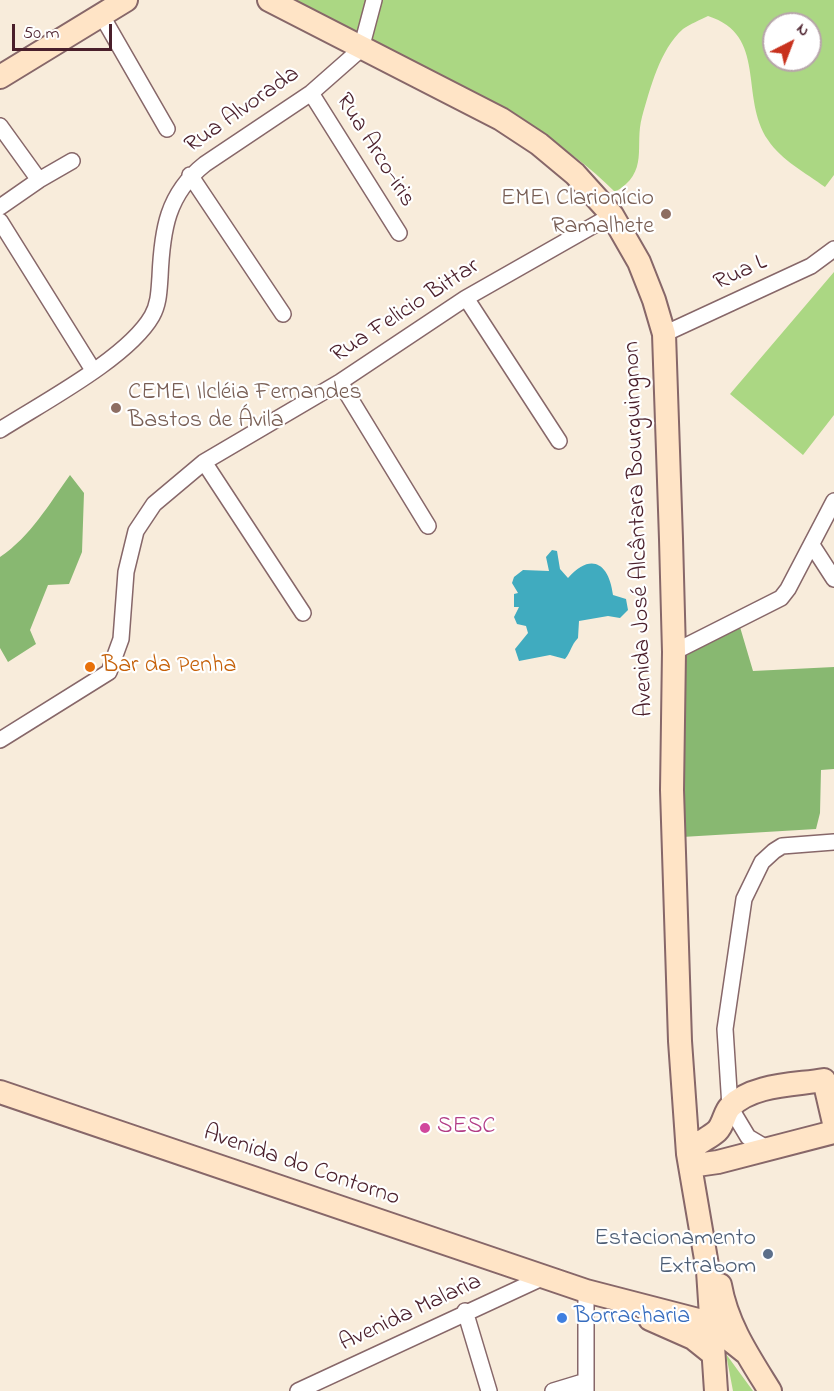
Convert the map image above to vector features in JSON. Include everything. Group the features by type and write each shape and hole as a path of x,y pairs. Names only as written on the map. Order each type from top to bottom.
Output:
{"street":[{"path":"0,77 126,0"},
{"name":"Avenida José Alcântara Bourguingnon","path":"269,0 501,119 539,144 575,174 612,215 639,262 664,334 674,651 672,790 680,1041 686,1116 723,1303 745,1352 770,1391"},
{"path":"361,49 374,0"},
{"path":"102,16 166,129"},
{"name":"Rua Alvorada","path":"0,430 93,370 136,337 153,314 158,301 163,228 175,197 190,175 311,93 361,49"},
{"name":"Rua Arco-iris","path":"311,93 399,233"},
{"path":"0,126 39,180"},
{"path":"0,207 72,161"},
{"path":"190,175 283,314"},
{"name":"Rua Felicio Bittar","path":"0,740 109,672 121,639 126,572 136,531 154,504 204,462 340,382 466,298 612,215"},
{"path":"0,221 93,370"},
{"name":"Rua L","path":"664,334 811,266 834,249"},
{"path":"466,298 559,441"},
{"path":"340,382 428,526"},
{"path":"204,462 303,613"},
{"path":"674,651 781,598 834,501"},
{"path":"812,545 834,579"},
{"path":"770,1150 748,1137 730,1107 725,1029 744,899 753,876 762,862 774,851 782,846 834,842"},
{"path":"693,1157 722,1125 730,1107 748,1095 768,1089 829,1079 834,1123"},
{"name":"Avenida do Contorno","path":"0,1092 586,1291 650,1306 711,1325 745,1352"},
{"path":"693,1157 770,1150 834,1132"},
{"name":"Avenida José Alcântara Bourguingnon","path":"693,1157 708,1270 716,1391"},
{"path":"650,1306 688,1306 699,1300 708,1270"},
{"name":"Avenida Malaria","path":"298,1391 465,1311 544,1277"},
{"path":"553,1391 586,1386 586,1291"},
{"name":"Avenida do Contorno","path":"586,1291 693,1338 713,1354"},
{"path":"465,1311 489,1391"}],"green space":[{"path":"282,0 834,0 834,175 825,187 787,160 768,140 760,123 746,52 739,37 727,25 708,16 683,29 662,58 642,117 637,167 626,184 615,192 596,174 554,142 462,90"},
{"path":"834,272 834,415 803,455 730,394"},
{"path":"70,475 84,493 82,552 69,584 48,585 30,630 36,644 8,662 0,648 0,557 30,529"},
{"path":"740,627 753,671 834,667 834,769 821,770 820,813 816,829 682,837 676,663 724,629"},
{"path":"726,1354 753,1391 733,1391"}],"water":[{"path":"552,550 557,551 560,569 568,578 584,565 598,565 608,575 613,595 626,599 628,610 620,618 608,616 579,621 578,638 565,659 550,655 519,661 515,649 528,633 526,626 517,624 514,617 519,607 514,607 514,594 518,593 512,583 514,577 523,570 549,571 546,557"}],"place":[{"name":"EMEI Clarionício Ramalhete","path":"666,214"},
{"name":"CEMEI Ilcléia Fernandes Bastos de Ávila","path":"116,408"},
{"name":"Bar da Penha","path":"90,667"},
{"name":"SESC","path":"425,1128"},
{"name":"Estacionamento Extrabom","path":"768,1254"},
{"name":"Borracharia","path":"562,1318"}]}
